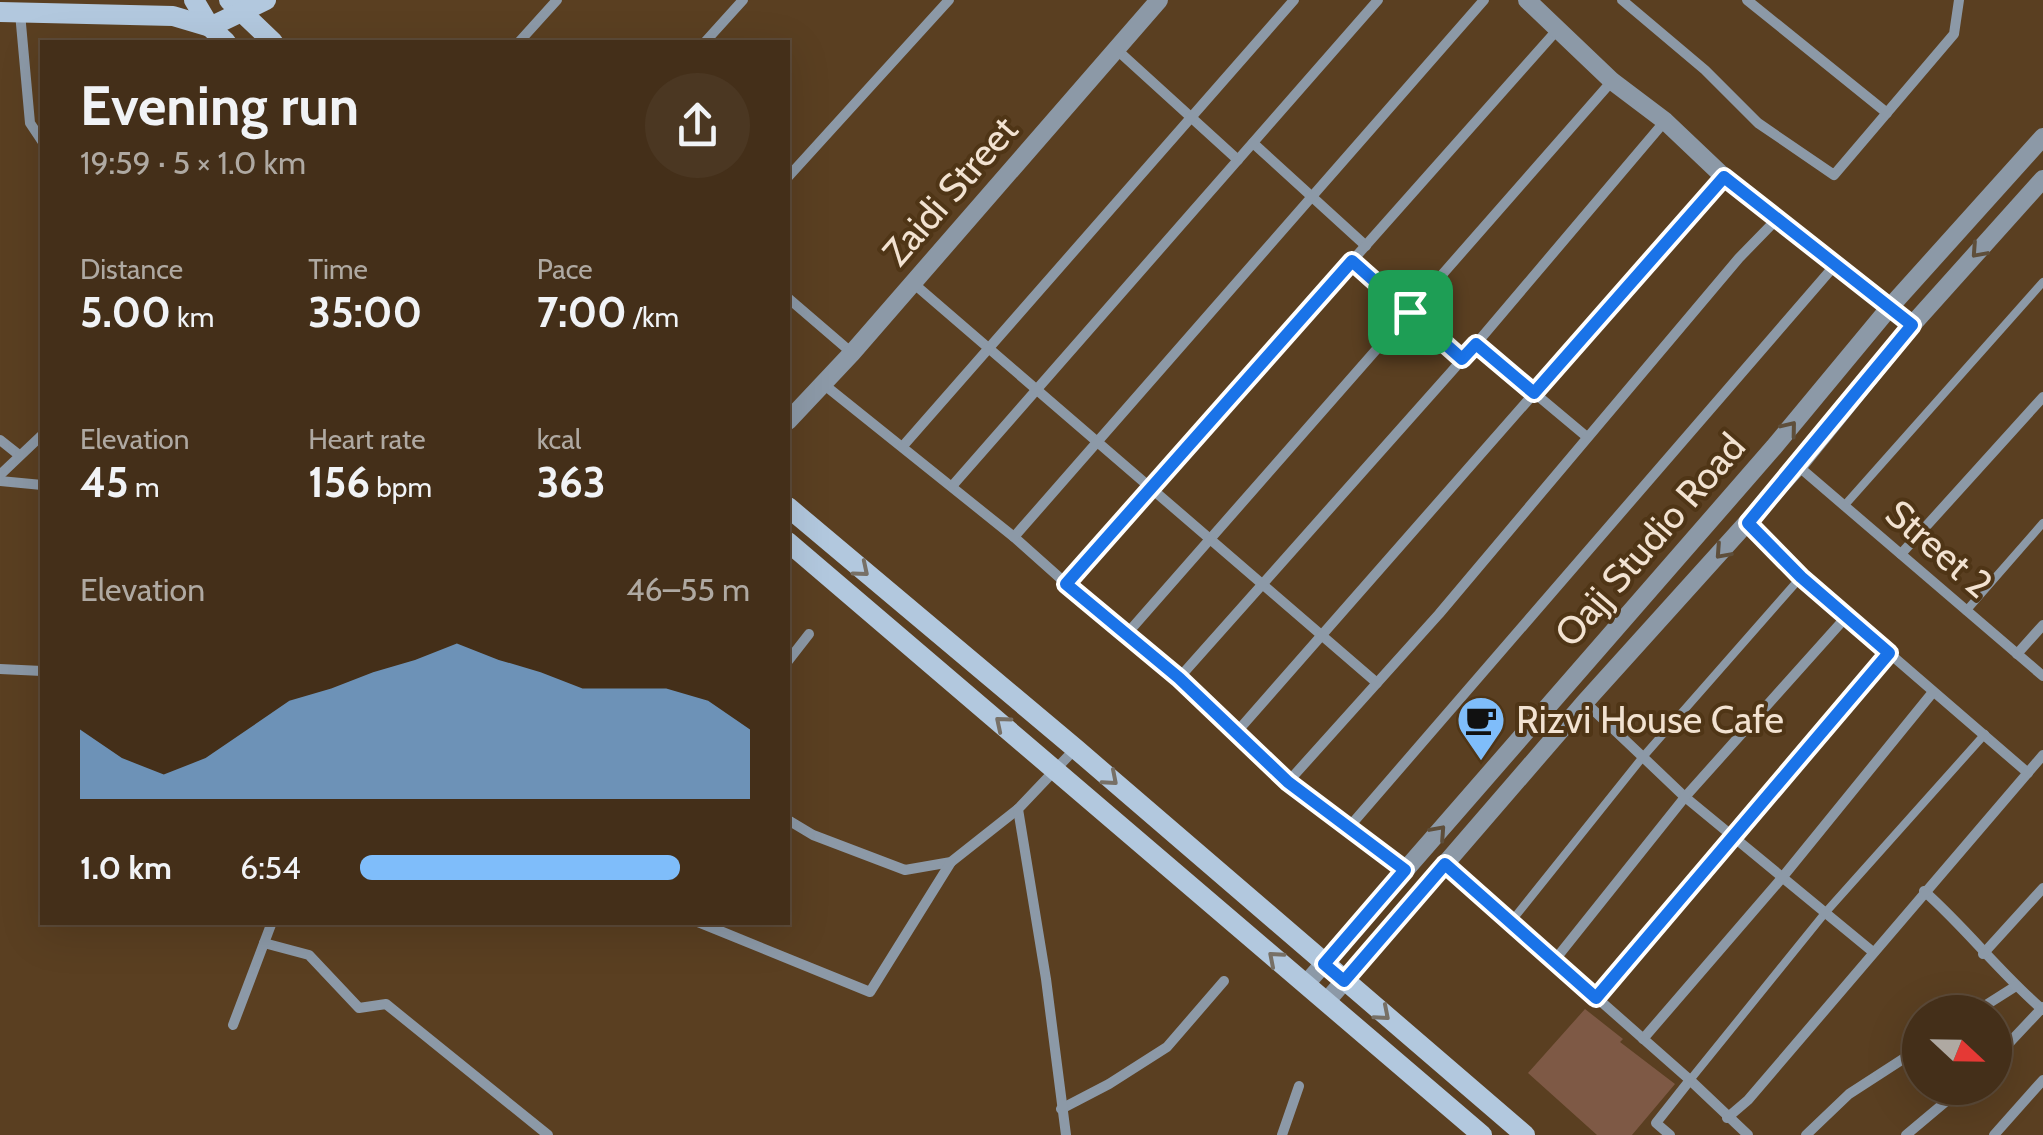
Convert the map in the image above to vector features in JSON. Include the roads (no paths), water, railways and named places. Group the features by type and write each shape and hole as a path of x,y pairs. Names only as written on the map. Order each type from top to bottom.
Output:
{"main road":[{"path":"210,27 236,7 266,0"},
{"path":"173,16 199,2 210,27 224,40"},
{"path":"236,7 270,40"},
{"path":"10,12 173,16 210,27"},
{"path":"790,509 1076,749 1517,1133"},
{"path":"790,544 1482,1135"}],"street":[{"path":"521,40 556,0"},
{"path":"707,40 743,0"},
{"path":"790,175 949,0"},
{"path":"903,446 1294,0"},
{"path":"953,485 1378,0"},
{"path":"1014,537 1484,0"},
{"path":"1527,0 1612,81 1665,121 1724,177 1912,325"},
{"path":"1622,0 1705,70 1758,123 1834,176 1954,34 1959,0"},
{"path":"1748,0 1886,114"},
{"name":"Zaidi Street","path":"790,419 852,353 1157,1"},
{"path":"10,12 30,123 40,138"},
{"path":"1066,584 1558,29"},
{"path":"1116,49 1238,160"},
{"path":"1125,636 1612,81"},
{"path":"1179,678 1476,344 1665,121"},
{"name":"Oajj Studio Road","path":"1306,984 2010,170 2043,137"},
{"path":"1252,143 1366,246"},
{"path":"2010,170 2040,189"},
{"path":"1235,734 1724,177"},
{"name":"Oajj Studio Road","path":"1326,1002 1585,702 1798,466 1912,325 2040,189"},
{"path":"1288,782 1738,258 1778,218"},
{"path":"1352,261 1462,359"},
{"path":"1350,826 1835,265"},
{"path":"913,283 1377,682"},
{"path":"790,300 852,353"},
{"path":"1476,344 1588,436"},
{"path":"822,382 953,485 1125,636 1179,678 1288,782 1405,870"},
{"path":"1902,554 2043,397"},
{"path":"40,437 0,478 40,486"},
{"path":"0,440 19,455"},
{"name":"Street 2","path":"1798,466 2043,676"},
{"path":"1748,523 1801,577 2028,773"},
{"path":"1554,961 1685,797 1847,616"},
{"path":"2018,654 2043,625"},
{"path":"790,658 809,634"},
{"path":"0,670 40,672"},
{"path":"1643,1039 1934,692"},
{"path":"1585,702 1685,797 1873,952"},
{"path":"705,925 870,992 952,862 1018,809 1076,749"},
{"path":"1727,1118 1748,1100 2043,755"},
{"path":"1018,809 1066,1135"},
{"path":"790,821 813,835 904,870 952,862"},
{"path":"1445,864 1748,1135"},
{"path":"1983,954 2043,888"},
{"path":"1924,891 1950,914 1983,954 2043,1008 2012,1040"},
{"path":"233,1025 271,925"},
{"path":"264,943 309,955 359,1008 386,1004 548,1135"},
{"path":"1061,1110 1167,1047 1224,981"},
{"path":"2002,995 2016,986"},
{"path":"1806,1135 1849,1094 1902,1060"},
{"path":"1644,1135 1690,1080"},
{"path":"1994,1135 2043,1080"},
{"path":"1282,1135 1299,1086"},
{"path":"1906,1135 1942,1105"},
{"path":"1656,1123 1670,1135"}],"lane":[{"path":"1844,506 2043,282"},
{"path":"1966,611 2043,523"},
{"path":"1510,922 1642,758 1801,577"},
{"path":"1596,998 1889,653"},
{"path":"1690,1080 1825,913 1985,734"}],"place":[{"name":"Rizvi House Cafe","path":"1481,762"}]}
